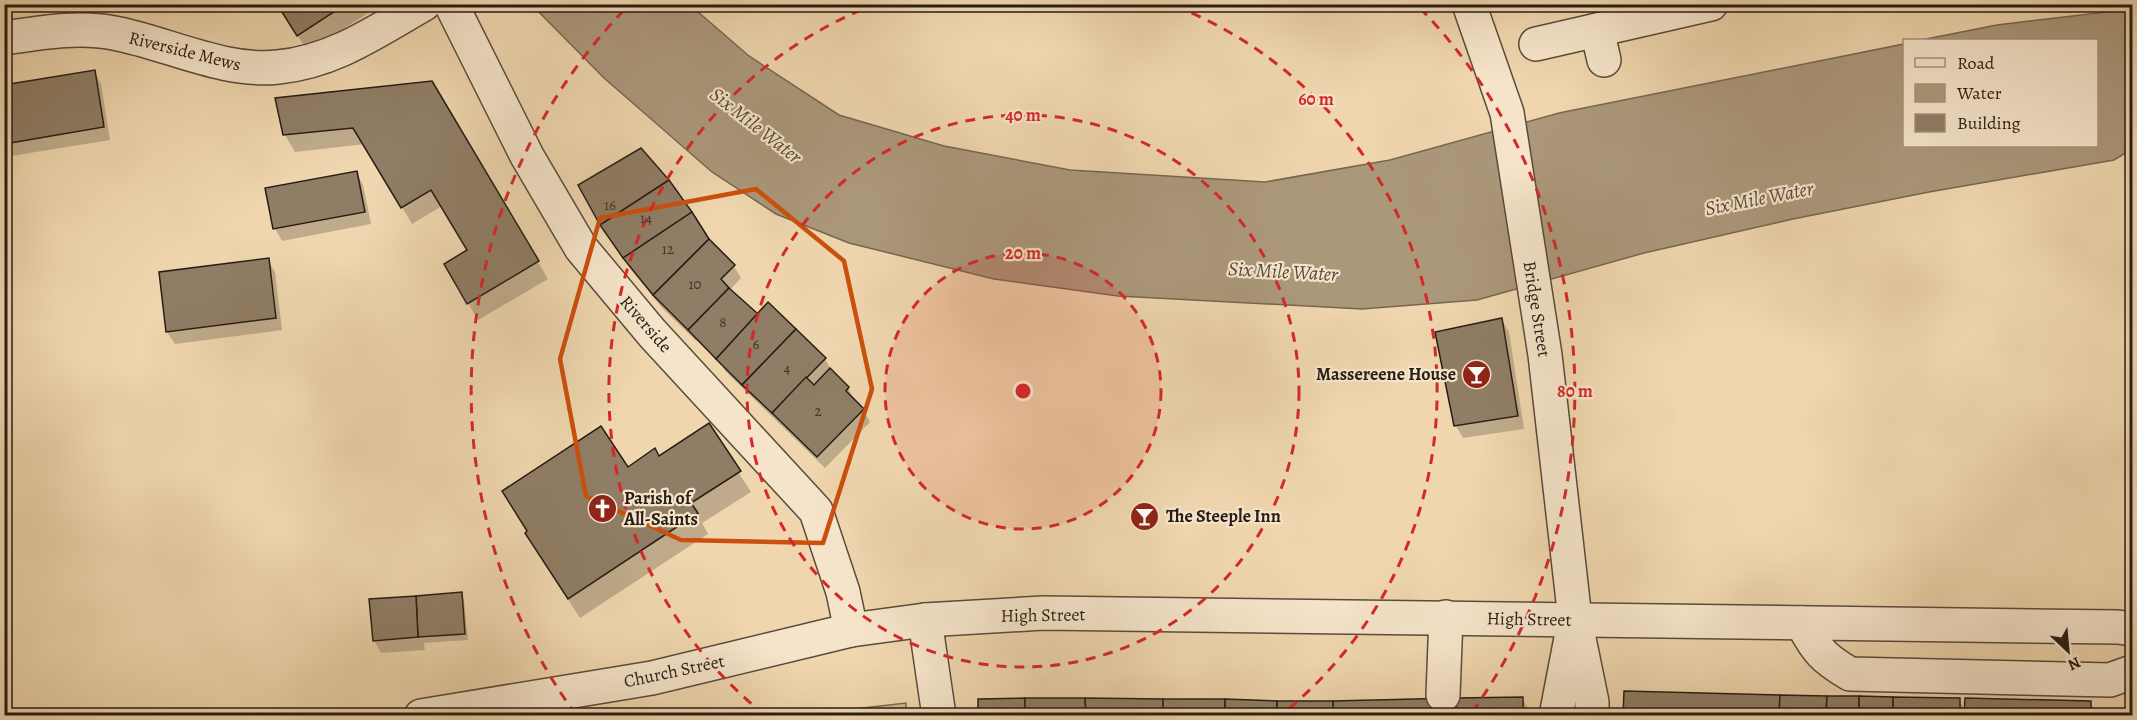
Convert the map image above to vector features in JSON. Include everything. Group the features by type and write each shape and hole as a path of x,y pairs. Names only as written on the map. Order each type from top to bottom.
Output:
{"street":[{"name":"Riverside Mews","path":"4,38 50,31 82,30 113,33 249,68 278,67 326,58 424,4"},
{"name":"Riverside","path":"451,4 527,156 581,248 652,333 816,511 843,592 851,630"},
{"name":"Bridge Street","path":"1469,4 1507,113 1545,355 1575,619"},
{"path":"1536,44 1601,45 1711,4"},
{"name":"High Street","path":"925,620 1043,613 1446,617 2133,629"},
{"path":"1443,695 1446,617"},
{"path":"1556,716 1575,619"},
{"path":"1575,619 1592,702 1592,716"},
{"name":"Church Street","path":"421,716 652,678 851,630 925,620"},
{"path":"925,620 939,716"},
{"path":"1802,623 1815,647 1828,662 1850,674 2110,680 2133,672"}],"highlighted area":[{"path":"756,189 844,261 872,389 823,543 681,540 586,496 560,359 600,218"}],"shaded area":[{"path":"906,703 906,715 800,715"}],"water":[{"name":"Six Mile Water","path":"532,5 690,5 749,56 839,115 944,146 1070,170 1265,182 1390,160 1559,113 1903,44 1903,147 2098,147 2098,39 1926,39 1997,25 2132,9 2132,149 2114,160 1929,192 1793,219 1644,253 1477,300 1362,309 1118,296 994,279 849,243 776,214 712,172 604,78"}],"building":[{"path":"277,4 346,4 297,36"},
{"path":"95,70 104,127 4,144 4,85"},
{"path":"432,81 539,261 467,304 444,264 467,250 431,190 401,208 353,128 283,135 275,98"},
{"path":"641,148 669,180 600,225 578,185"},
{"path":"357,171 365,212 273,229 265,188"},
{"path":"669,180 692,212 623,258 600,225"},
{"path":"692,212 709,239 653,295 623,258"},
{"path":"709,239 735,265 721,279 729,288 688,330 653,295"},
{"path":"269,258 276,318 166,332 159,272"},
{"path":"729,288 758,314 716,359 688,330"},
{"path":"768,302 796,329 742,385 716,359"},
{"name":"Massereene House","path":"1502,318 1518,416 1454,426 1435,332"},
{"path":"796,329 826,358 772,413 742,385"},
{"path":"830,368 849,387 846,391 864,409 817,457 772,413 806,377 814,385"},
{"name":"Parish of All-Saints","path":"709,423 741,471 691,503 698,513 568,599 525,533 527,531 502,491 601,426 628,467 655,448 659,456"},
{"path":"462,592 465,634 418,637 416,596"},
{"path":"416,596 418,637 373,641 369,599"},
{"path":"1624,691 1780,695 1779,716 1623,716"},
{"path":"1780,695 1827,696 1826,716 1779,716"},
{"path":"1827,696 1859,696 1859,716 1826,716"},
{"path":"1859,696 1893,697 1893,716 1859,716"},
{"path":"1523,697 1523,716 1456,716 1456,698"},
{"path":"1893,697 1960,698 1960,716 1893,716"},
{"path":"1025,698 1025,716 978,716 978,699"},
{"path":"1025,698 1085,698 1086,716 1025,716"},
{"path":"1085,698 1163,699 1163,716 1086,716"},
{"path":"1456,698 1456,716 1333,716 1333,701"},
{"path":"1965,698 2091,701 2091,716 1964,716"},
{"path":"1163,699 1225,699 1225,716 1163,716"},
{"path":"1225,699 1277,701 1277,716 1225,716"},
{"path":"1277,701 1333,701 1333,716 1277,716"}],"place":[{"name":"Massereene House","path":"1477,374"},
{"name":"Parish of All-Saints","path":"603,508"},
{"name":"The Steeple Inn","path":"1145,516"}]}
